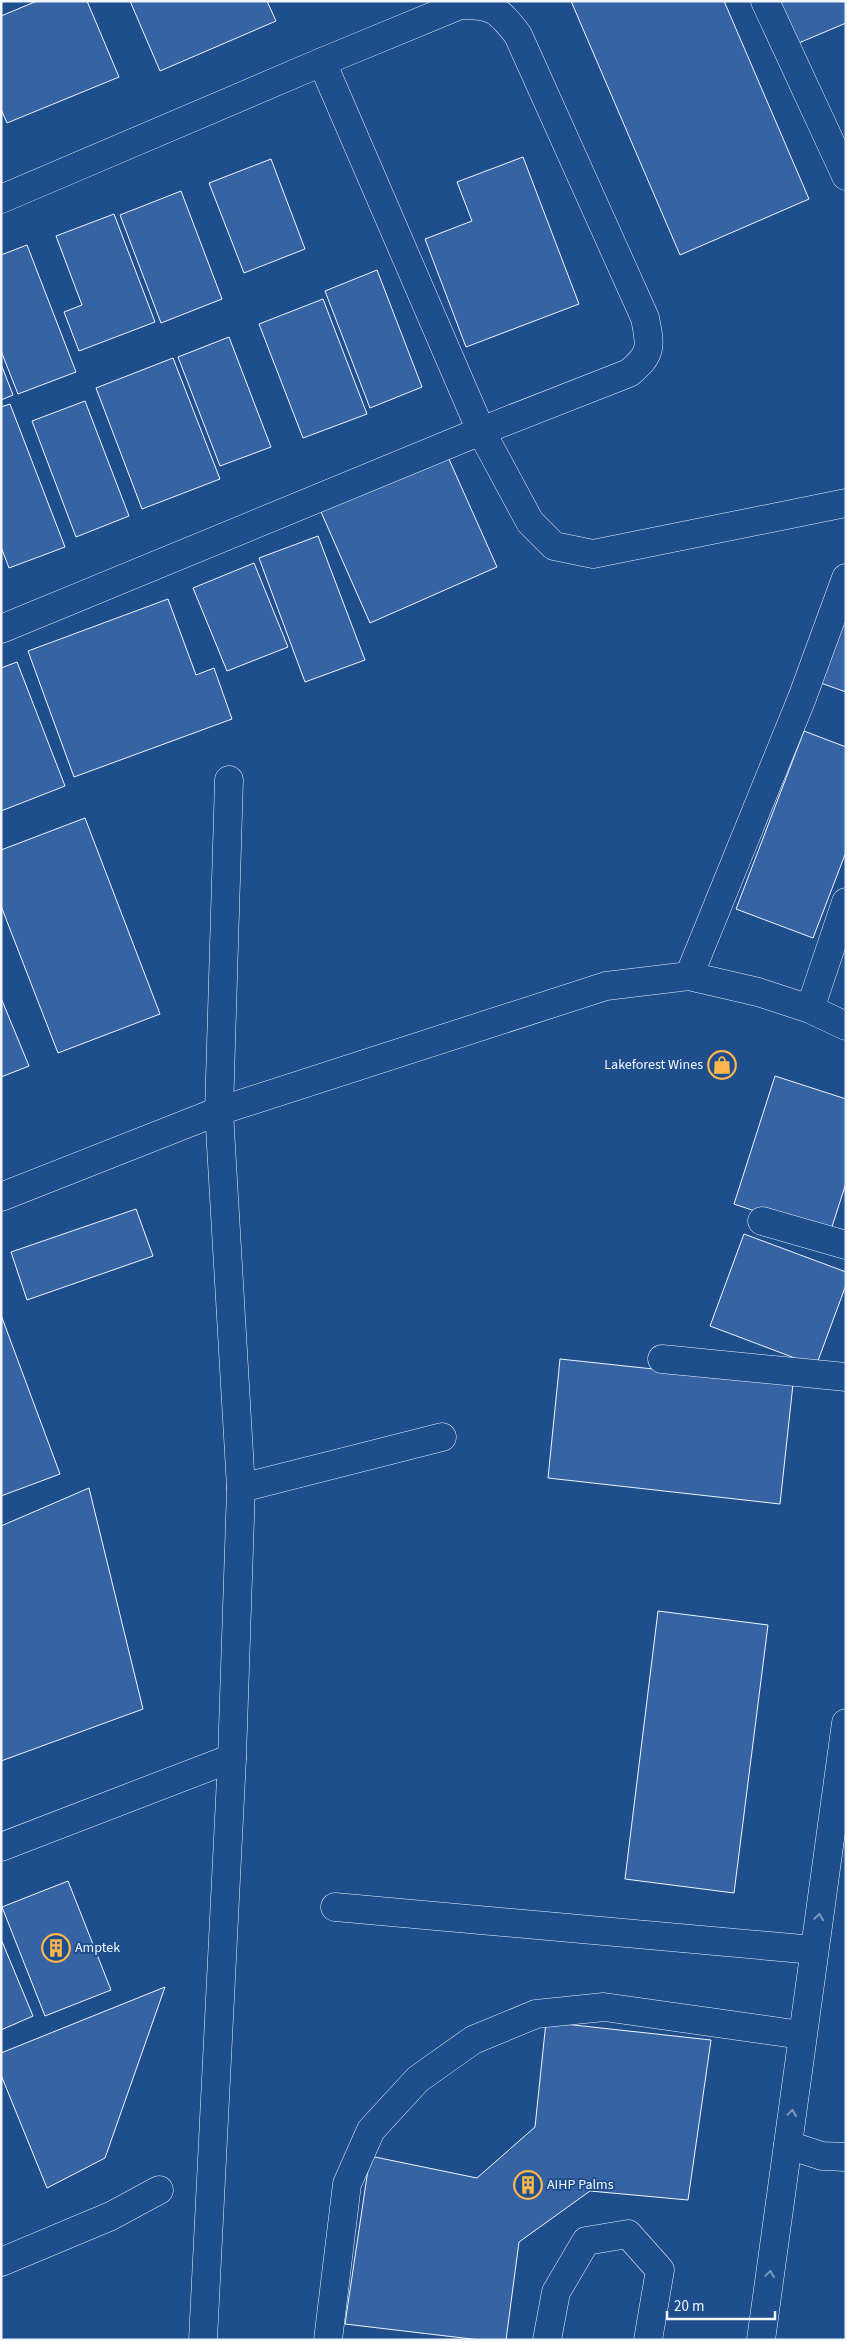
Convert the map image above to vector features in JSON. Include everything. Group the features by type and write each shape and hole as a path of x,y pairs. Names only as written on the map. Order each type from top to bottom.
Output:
{"lane":[{"path":"765,1 846,176"},
{"path":"1,199 460,5 482,4 504,16 518,35 645,318 649,340 644,360 629,373 481,431 1,629"},
{"path":"322,62 481,431 530,522 554,546 593,554 846,503"},
{"path":"689,976 802,698 846,578"},
{"path":"202,2340 232,1758 241,1488 220,1111 229,780"},
{"path":"810,1009 846,902"},
{"path":"1,1197 220,1111 606,986 689,976 758,992 810,1009 846,1026"},
{"path":"762,1221 846,1245"},
{"path":"662,1360 846,1377"},
{"path":"241,1488 442,1437"},
{"path":"761,2340 814,1950 839,1818 846,1723"},
{"path":"1,1847 232,1758"},
{"path":"335,1907 814,1950"},
{"path":"328,2340 347,2184 372,2130 418,2079 473,2040 536,2014 604,2007 802,2036"},
{"path":"788,2145 822,2156 846,2157"},
{"path":"1,2262 110,2216 160,2190"},
{"path":"547,2340 556,2292 586,2241 628,2234 660,2270 648,2340"}],"building":[{"path":"37,1 87,1 119,77 7,123 1,109 1,16"},
{"path":"130,1 267,1 276,21 160,71"},
{"path":"571,1 724,1 809,199 680,255"},
{"path":"775,1 846,1 846,23 794,45"},
{"path":"523,157 579,304 466,347 425,239 472,221 457,182"},
{"path":"271,159 305,249 244,273 209,183"},
{"path":"181,191 222,299 161,323 120,215"},
{"path":"114,214 155,322 79,351 64,312 82,305 56,236"},
{"path":"27,245 76,372 18,394 1,351 1,255"},
{"path":"377,270 422,387 370,408 325,291"},
{"path":"323,299 367,414 303,438 259,324"},
{"path":"229,337 271,447 220,466 178,357"},
{"path":"173,358 220,479 142,509 96,388"},
{"path":"1,364 13,395 1,400"},
{"path":"85,401 129,516 76,537 32,421"},
{"path":"10,404 65,547 9,568 1,547 1,407"},
{"path":"448,457 497,567 370,623 321,512"},
{"path":"318,536 365,660 305,682 259,558"},
{"path":"254,563 288,647 227,671 193,588"},
{"path":"168,599 196,675 214,668 232,719 74,777 28,651"},
{"path":"846,607 846,692 818,682"},
{"path":"17,662 65,786 1,811 1,668"},
{"path":"804,731 846,747 846,852 813,938 736,909"},
{"path":"85,818 160,1014 58,1053 1,906 1,850"},
{"path":"1,998 29,1066 1,1077"},
{"path":"775,1076 846,1099 846,1183 829,1236 734,1204"},
{"path":"136,1209 153,1256 27,1300 11,1252"},
{"path":"744,1234 846,1272 846,1285 816,1366 710,1326"},
{"path":"1,1315 60,1474 1,1496"},
{"path":"560,1359 793,1384 780,1504 548,1478"},
{"path":"89,1488 143,1709 1,1761 1,1526"},
{"path":"658,1611 768,1625 734,1893 625,1879"},
{"name":"Amptek","path":"68,1881 111,1990 45,2016 2,1907"},
{"path":"1,1939 33,2016 1,2030"},
{"path":"165,1987 105,2158 47,2188 1,2075 1,2053"},
{"name":"AIHP Palms","path":"546,2022 711,2040 688,2200 590,2191 519,2242 506,2340 480,2340 345,2324 370,2156 477,2178 535,2127"}],"place":[{"name":"Lakeforest Wines","path":"722,1065"},
{"name":"Amptek","path":"56,1948"},
{"name":"AIHP Palms","path":"528,2185"}]}
